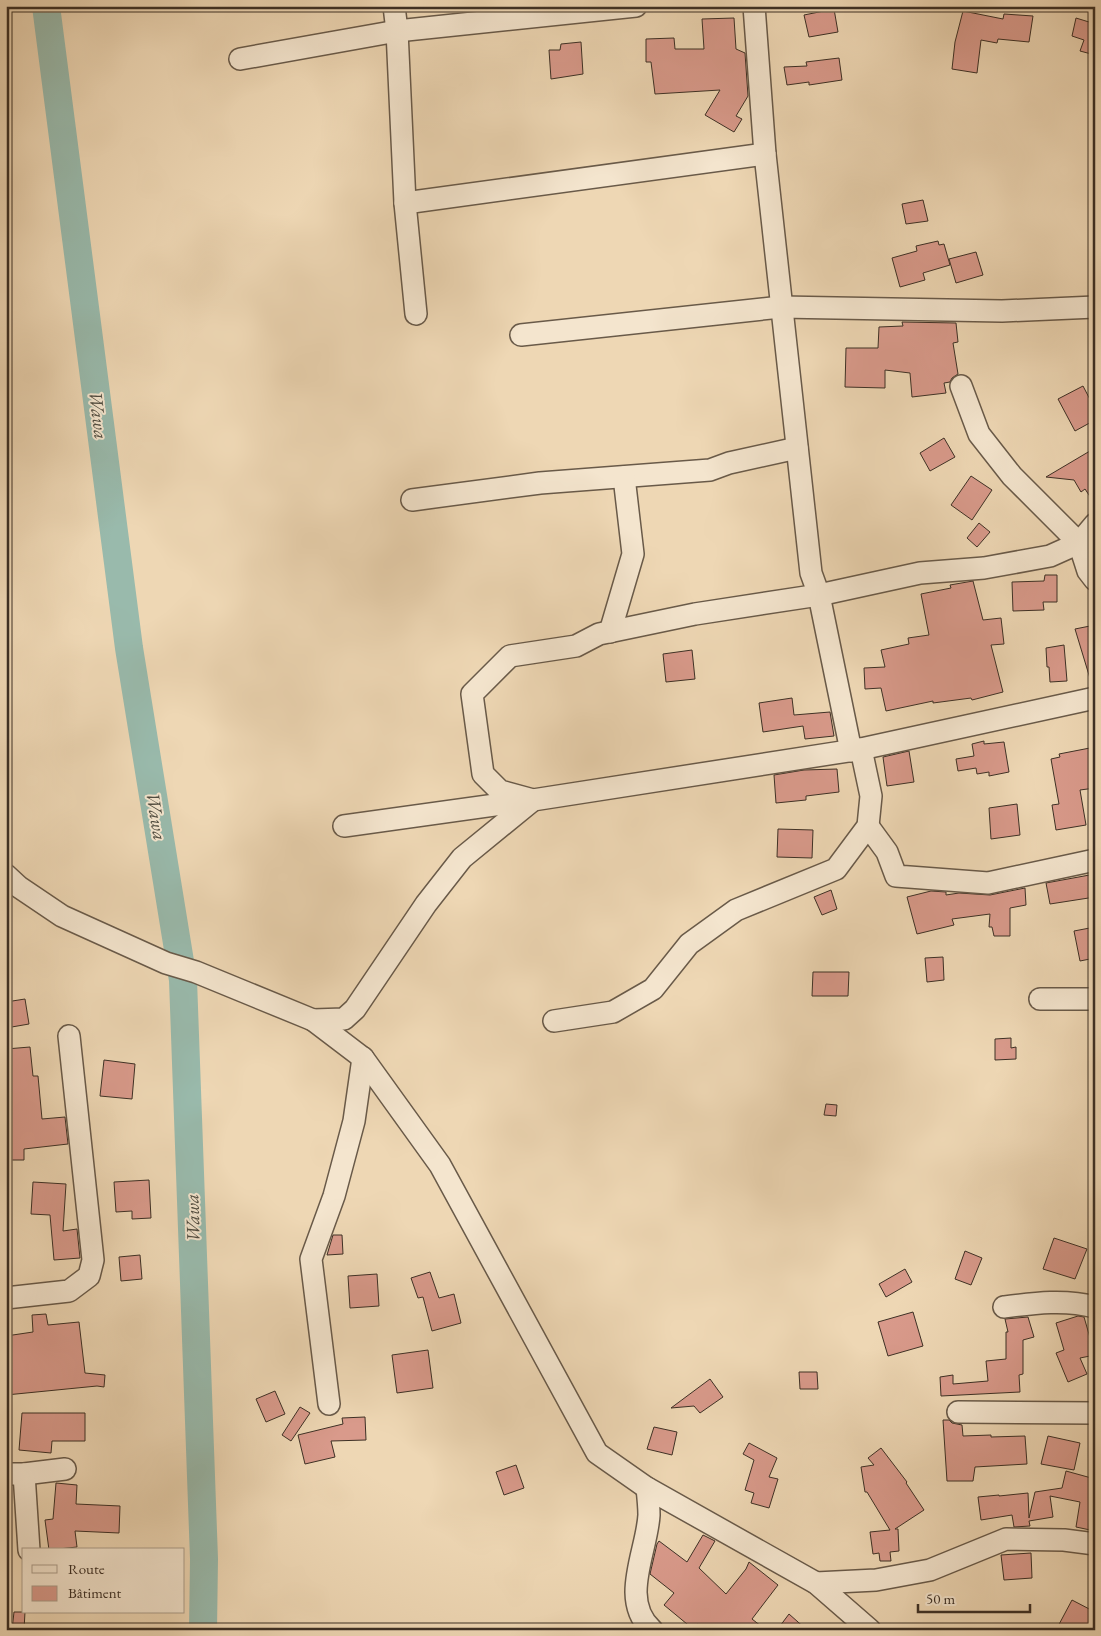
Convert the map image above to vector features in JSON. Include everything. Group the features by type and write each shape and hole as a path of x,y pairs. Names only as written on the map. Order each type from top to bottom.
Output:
{"street":[{"path":"394,6 397,31 405,203 416,314"},
{"path":"240,59 397,31 636,6"},
{"path":"554,1021 612,1012 652,989 689,944 736,910 836,869 868,826 871,796 856,750 819,595 811,573 765,154 754,6"},
{"path":"405,203 765,154"},
{"path":"521,335 781,307 1002,311 1095,307"},
{"path":"961,386 979,434 1012,476 1079,543 1088,571 1095,580"},
{"path":"412,500 540,483 710,470 729,463 796,448"},
{"path":"610,632 633,554 624,476"},
{"path":"533,800 500,791 482,774 472,694 510,656 576,646 599,634 695,614 819,595 920,573 984,568 1050,556 1079,543 1095,524"},
{"path":"344,826 533,800 856,750 1095,698"},
{"path":"313,1020 344,1019 355,1008 426,904 462,858 533,800"},
{"path":"868,826 887,852 896,876 988,883 1095,860"},
{"path":"11,886 62,916 166,963 196,972 313,1020 362,1058 440,1165 597,1453 647,1488 816,1583 870,1630"},
{"path":"1040,999 1095,999"},
{"path":"6,1298 69,1291 89,1276 93,1260 69,1036"},
{"path":"329,1404 311,1259 334,1196 354,1121 362,1058"},
{"path":"1004,1307 1040,1302 1080,1303 1095,1307"},
{"path":"958,1412 1095,1413"},
{"path":"29,1548 15,1474 65,1469"},
{"path":"647,1488 649,1515 636,1578 638,1610 645,1623 652,1630"},
{"path":"816,1583 876,1580 930,1570 1006,1539 1064,1540 1095,1544"}],"building":[{"path":"834,9 838,32 809,37 804,15"},
{"path":"963,11 1003,19 1004,14 1033,16 1029,42 998,39 997,43 981,40 977,73 952,69 955,42"},
{"path":"1092,14 1095,14 1095,55 1080,51 1084,40 1072,36 1076,18 1089,22"},
{"path":"734,18 736,49 745,53 748,96 736,116 742,119 734,132 705,115 720,90 655,94 651,62 646,62 646,39 674,38 675,49 704,49 702,19"},
{"path":"581,42 583,74 551,79 549,50 560,50 561,44"},
{"path":"839,58 842,80 809,85 809,82 787,85 784,67 807,66 806,62"},
{"path":"923,200 928,221 906,224 902,204"},
{"path":"938,241 939,245 944,244 950,265 923,273 925,280 900,287 892,258 917,251 916,246"},
{"path":"976,252 983,275 956,283 949,259"},
{"path":"902,322 956,323 958,342 953,343 958,374 950,382 944,383 946,393 912,397 910,373 885,370 885,388 845,387 846,348 878,348 879,327 903,326"},
{"path":"1083,386 1095,409 1095,420 1075,431 1058,399"},
{"path":"944,438 955,457 930,471 920,453"},
{"path":"1095,448 1095,504 1085,489 1081,492 1074,480 1046,477"},
{"path":"971,476 992,490 972,520 951,505"},
{"path":"979,523 990,532 977,547 967,538"},
{"path":"1045,575 1057,575 1057,602 1043,602 1044,610 1013,611 1012,582 1044,581"},
{"path":"973,581 983,620 1001,618 1004,644 991,645 1003,692 972,700 971,698 933,703 933,701 886,711 881,688 865,689 864,668 885,667 881,650 909,644 908,638 929,635 921,594 951,588 950,585"},
{"path":"1090,626 1095,650 1095,684 1092,685 1075,629"},
{"path":"1064,645 1067,681 1050,682 1046,648"},
{"path":"692,650 695,679 666,682 663,654"},
{"path":"792,698 794,715 830,712 834,736 805,739 803,726 763,732 759,703"},
{"path":"984,741 984,744 1004,742 1009,772 989,776 989,772 977,774 976,768 958,771 956,759 974,756 972,744"},
{"path":"1095,747 1095,788 1080,790 1086,825 1056,830 1052,805 1059,804 1051,759 1060,757 1059,754"},
{"path":"909,751 914,782 887,786 883,757"},
{"path":"837,769 839,792 806,796 806,800 776,803 774,775 804,770"},
{"path":"1017,804 1020,835 991,839 989,808"},
{"path":"778,829 813,830 812,858 777,857"},
{"path":"1095,874 1095,897 1050,904 1046,883"},
{"path":"1025,888 1026,905 1010,908 1010,936 994,936 992,927 989,927 990,914 952,919 954,925 917,934 907,897 931,891 946,892 946,895 959,893 990,895"},
{"path":"831,890 837,909 822,915 814,897"},
{"path":"1095,927 1095,958 1080,961 1074,931"},
{"path":"943,957 944,980 927,982 925,958"},
{"path":"813,972 849,972 848,996 812,996"},
{"path":"25,999 29,1024 6,1028 6,1002"},
{"path":"1011,1038 1011,1048 1016,1047 1016,1059 995,1060 995,1039"},
{"path":"30,1047 33,1076 38,1076 42,1119 65,1117 68,1144 24,1149 24,1160 7,1160 8,1123 10,1123 6,1088 6,1049"},
{"path":"104,1060 135,1064 132,1099 100,1096"},
{"path":"826,1104 837,1105 836,1116 824,1115"},
{"path":"149,1180 151,1218 132,1219 132,1211 116,1212 114,1182"},
{"path":"33,1182 66,1184 63,1231 77,1229 80,1258 54,1260 50,1215 31,1214"},
{"path":"333,1235 342,1235 343,1254 327,1255"},
{"path":"1054,1238 1087,1249 1075,1279 1043,1269"},
{"path":"965,1251 982,1258 971,1285 955,1279"},
{"path":"140,1255 142,1279 121,1281 119,1257"},
{"path":"905,1269 912,1282 886,1297 879,1284"},
{"path":"430,1272 439,1298 454,1294 461,1323 432,1331 423,1297 418,1298 411,1278"},
{"path":"377,1274 379,1306 350,1308 348,1276"},
{"path":"913,1312 923,1346 888,1356 878,1322"},
{"path":"46,1314 48,1325 79,1322 85,1373 105,1375 104,1387 97,1386 6,1395 6,1369 10,1368 6,1336 33,1332 32,1315"},
{"path":"1078,1316 1084,1317 1095,1355 1080,1358 1087,1374 1068,1382 1056,1353 1064,1350 1056,1323"},
{"path":"1028,1317 1034,1337 1023,1340 1023,1374 1019,1375 1020,1392 941,1396 940,1377 953,1375 953,1384 988,1381 986,1361 1006,1359 1006,1332 1008,1332 1005,1319"},
{"path":"428,1350 433,1388 397,1393 392,1355"},
{"path":"799,1372 817,1372 818,1389 800,1389"},
{"path":"710,1379 723,1397 700,1413 694,1406 671,1408"},
{"path":"275,1391 285,1414 266,1422 256,1399"},
{"path":"300,1407 310,1413 291,1441 282,1435"},
{"path":"22,1413 85,1413 85,1441 52,1441 51,1453 19,1450"},
{"path":"365,1417 366,1440 331,1441 335,1457 305,1464 298,1435 343,1424 342,1418"},
{"path":"943,1420 949,1420 952,1423 962,1425 963,1436 1025,1436 1027,1464 975,1467 973,1481 947,1481"},
{"path":"654,1427 677,1432 672,1455 647,1449"},
{"path":"1048,1436 1080,1443 1074,1470 1041,1464"},
{"path":"749,1443 777,1458 769,1477 778,1479 769,1508 751,1503 754,1493 745,1490 754,1460 743,1454"},
{"path":"881,1448 907,1482 924,1510 895,1529 898,1529 899,1551 890,1552 891,1561 880,1561 879,1553 873,1554 870,1532 890,1530 867,1492 865,1492 861,1467 874,1465 868,1458"},
{"path":"516,1465 524,1488 504,1495 496,1472"},
{"path":"1066,1471 1095,1479 1095,1531 1076,1527 1080,1502 1050,1496 1053,1517 1029,1521 1030,1526 1014,1527 1012,1515 981,1520 978,1497 1028,1493 1029,1518 1035,1492 1062,1488"},
{"path":"56,1483 77,1485 76,1504 120,1506 119,1533 75,1531 77,1547 49,1548 45,1520 53,1519"},
{"path":"703,1535 715,1541 699,1568 726,1594 746,1569 749,1562 778,1585 752,1619 766,1630 705,1630 697,1624 693,1629 664,1605 674,1593 650,1574 657,1544 659,1541 687,1562"},
{"path":"1031,1553 1032,1578 1004,1580 1001,1555"},
{"path":"1072,1600 1095,1612 1095,1623 1091,1630 1056,1630"},
{"path":"14,1612 22,1612 22,1614 25,1614 24,1630 12,1630"},
{"path":"789,1614 807,1630 777,1630"}],"waterway":[{"name":"Wawa","path":"46,6 129,648 183,980 204,1559 203,1630"}]}
